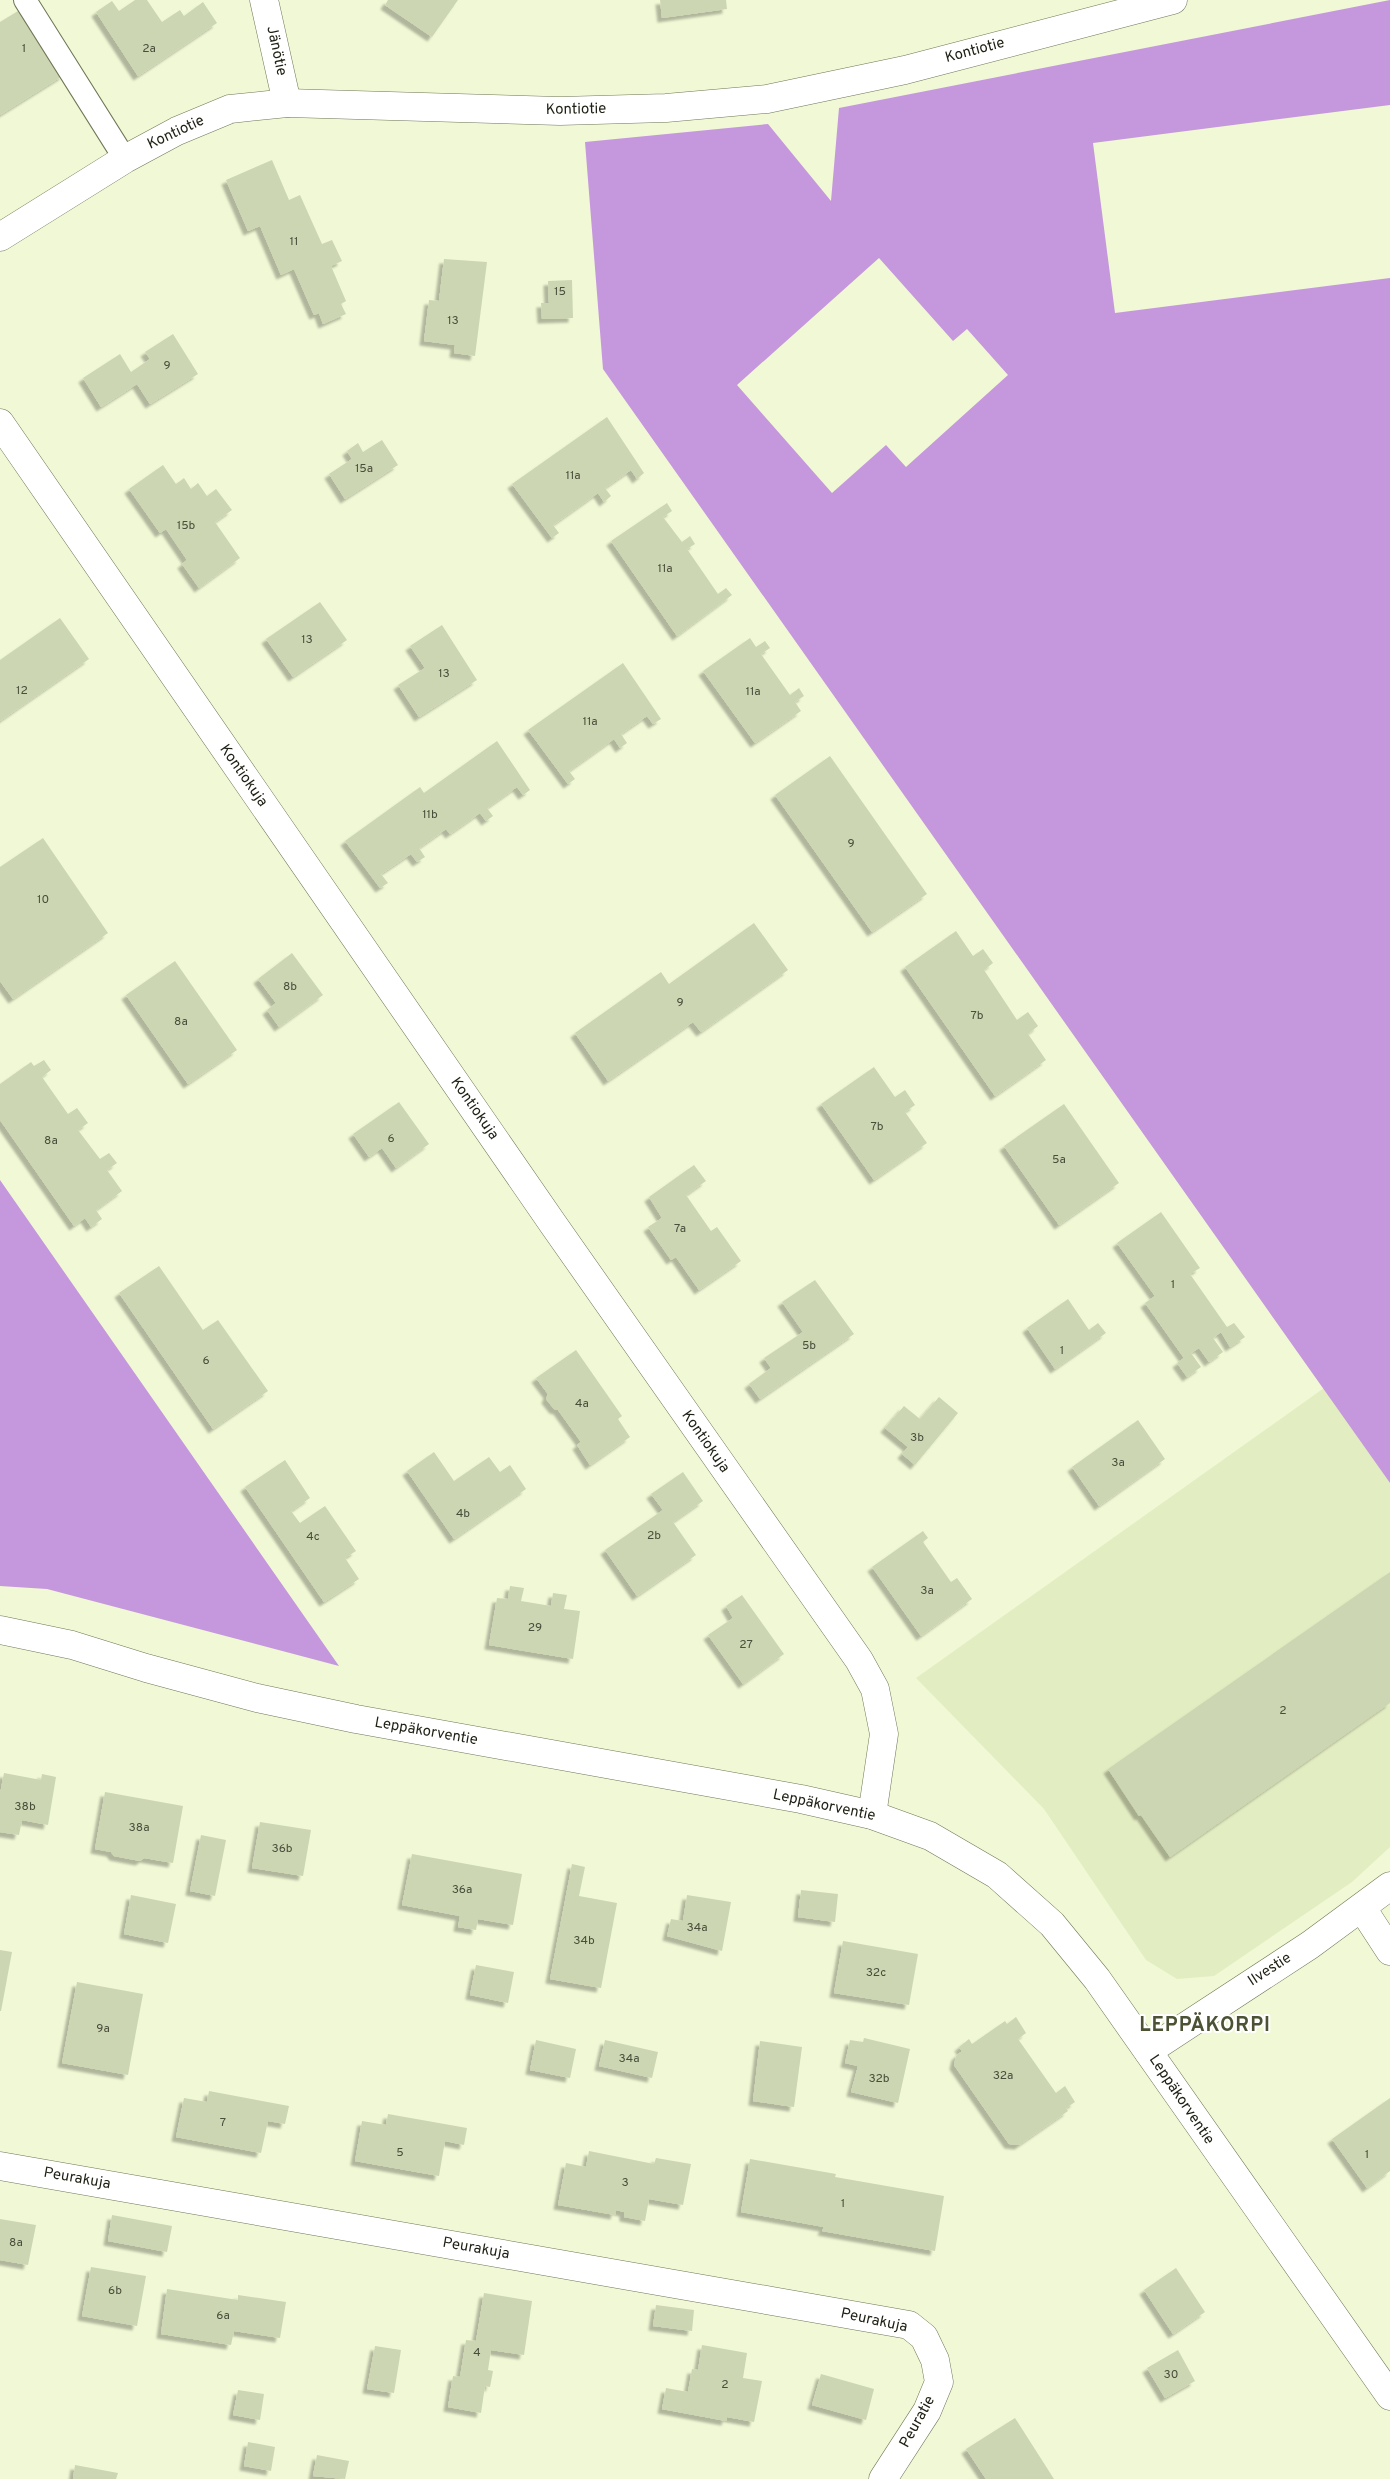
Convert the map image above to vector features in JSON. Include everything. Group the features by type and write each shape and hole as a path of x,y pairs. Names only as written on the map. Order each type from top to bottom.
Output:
{"street":[{"name":"Jänötie","path":"264,0 287,103"},
{"name":"Kontiotie","path":"0,237 125,159 177,131 230,109 287,103 560,111 666,108 767,99 905,70 1173,0"},
{"name":"Kontiokuja","path":"0,423 476,1113 859,1660 875,1689 884,1734 872,1815"},
{"name":"Leppäkorventie","path":"0,1630 72,1645 146,1668 256,1698 356,1719 801,1799 872,1815 930,1836 997,1875 1052,1924 1097,1978 1390,2396"},
{"name":"Ilvestie","path":"1148,2051 1362,1908 1390,1886"},
{"path":"1362,1908 1390,1950"},
{"name":"Peurakuja","path":"0,2166 909,2325 924,2337 935,2360"},
{"name":"Peuratie","path":"883,2479 927,2411 938,2382 935,2360"}],"lane":[{"path":"25,0 125,159"}],"shaded area":[{"path":"1390,0 1390,105 1093,143 1115,313 1390,278 1390,1483 603,369 585,142 768,124 831,201 839,108","holes":["879,258 953,341 967,329 1008,375 906,467 886,445 832,493 737,385"]},
{"path":"0,1180 339,1666 47,1589 0,1586"},
{"path":"1324,1388 1390,1483 1390,1847 1352,1882 1214,1976 1177,1979 1146,1960 1044,1809 916,1678"}],"building":[{"path":"135,0 147,0 162,22 180,10 184,16 203,2 217,23 138,76 96,12 112,1 119,11"},
{"path":"388,0 458,0 432,37 385,5"},
{"path":"660,0 726,0 727,9 662,18"},
{"path":"23,8 64,75 0,115 0,22"},
{"path":"272,160 289,200 300,195 322,244 332,240 342,261 331,266 346,301 341,304 346,314 323,324 319,313 314,315 294,269 281,275 260,226 248,231 226,180"},
{"path":"444,259 487,262 475,356 454,353 455,345 424,341 429,300 439,301"},
{"path":"572,280 573,318 542,319 541,303 549,303 548,281"},
{"path":"173,334 198,374 150,404 137,384 101,407 83,378 120,354 131,372 150,359 145,352"},
{"path":"607,417 644,473 637,479 631,470 605,488 611,496 604,502 598,493 553,525 559,533 552,538 512,484"},
{"path":"382,440 398,465 345,499 329,474 352,459 347,451 358,443 363,452"},
{"path":"163,465 176,484 184,478 191,489 198,483 207,496 216,489 232,510 215,522 240,558 199,588 182,564 187,560 166,529 160,533 129,489"},
{"path":"667,503 672,511 663,517 682,542 690,536 695,544 687,549 718,594 726,588 732,595 677,636 611,541"},
{"path":"320,602 347,640 293,677 266,639"},
{"path":"60,618 89,659 0,721 0,660"},
{"path":"442,625 477,680 419,717 398,685 425,668 410,646"},
{"path":"750,638 756,647 765,641 770,648 761,654 790,695 799,688 804,696 795,702 801,711 755,743 703,671"},
{"path":"623,663 661,719 653,724 647,716 621,734 627,743 620,748 614,739 569,771 575,779 568,784 528,730"},
{"path":"497,741 530,790 523,795 517,787 487,808 493,816 486,821 480,813 450,834 446,829 419,848 425,857 417,862 411,854 381,874 388,883 380,888 345,841 420,787 424,793"},
{"path":"830,756 927,894 872,932 775,795"},
{"path":"43,838 108,933 13,999 0,981 0,867"},
{"path":"754,923 788,970 701,1032 693,1022 608,1081 575,1033 661,972 669,984"},
{"path":"956,931 973,956 983,949 993,963 984,970 1017,1020 1028,1012 1038,1026 1028,1034 1046,1060 995,1096 905,967"},
{"path":"292,953 323,995 279,1027 267,1010 276,1003 258,979"},
{"path":"175,961 237,1050 188,1084 126,995"},
{"path":"44,1060 51,1070 42,1077 68,1114 77,1108 88,1123 78,1130 100,1159 109,1153 117,1163 107,1170 122,1191 96,1210 102,1219 91,1227 85,1218 74,1226 0,1120 0,1084 31,1062 34,1066"},
{"path":"874,1067 895,1097 905,1090 915,1105 905,1112 927,1143 874,1180 821,1104"},
{"path":"399,1102 429,1144 396,1168 382,1148 369,1157 353,1134"},
{"path":"1064,1104 1119,1183 1059,1225 1004,1146"},
{"path":"694,1165 706,1181 686,1195 711,1231 717,1227 741,1261 699,1290 676,1257 671,1260 648,1227 662,1218 649,1197"},
{"path":"1161,1212 1200,1268 1190,1274 1227,1327 1234,1323 1245,1337 1230,1347 1221,1332 1213,1338 1223,1352 1209,1362 1199,1348 1191,1353 1201,1367 1187,1377 1177,1363 1184,1358 1145,1303 1155,1296 1117,1243"},
{"path":"159,1266 203,1330 218,1320 268,1391 213,1429 119,1293"},
{"path":"815,1280 854,1334 760,1399 749,1384 771,1368 764,1358 803,1332 782,1302"},
{"path":"1068,1299 1089,1330 1098,1323 1106,1333 1055,1369 1027,1328"},
{"path":"576,1350 622,1416 618,1419 630,1437 590,1465 577,1445 581,1442 558,1410 554,1409 546,1399 548,1394 536,1378"},
{"path":"939,1397 958,1413 915,1465 902,1454 908,1447 885,1428 904,1406 920,1419"},
{"path":"1138,1420 1165,1459 1099,1506 1072,1467"},
{"path":"434,1452 454,1481 489,1457 500,1472 510,1465 526,1489 454,1539 407,1471"},
{"path":"285,1460 310,1498 291,1511 300,1523 325,1506 356,1551 345,1558 359,1579 324,1602 245,1487"},
{"path":"683,1472 703,1501 673,1522 696,1555 637,1596 605,1550 663,1510 651,1494"},
{"path":"923,1531 928,1538 923,1542 951,1582 957,1578 972,1599 921,1636 872,1567"},
{"path":"1390,1572 1390,1703 1170,1857 1141,1815 1139,1816 1108,1769"},
{"path":"510,1586 524,1588 521,1601 551,1606 553,1593 567,1595 564,1609 580,1611 573,1659 489,1645 497,1598 508,1599"},
{"path":"742,1595 784,1654 743,1684 708,1635 733,1618 726,1606"},
{"path":"4,1773 41,1780 42,1774 56,1777 48,1825 22,1820 19,1835 0,1832 0,1794"},
{"path":"105,1792 183,1806 173,1863 144,1858 140,1861 114,1856 111,1852 95,1849"},
{"path":"260,1822 311,1830 303,1876 252,1868"},
{"path":"201,1835 226,1840 215,1896 190,1891"},
{"path":"412,1854 522,1874 513,1925 478,1919 476,1930 458,1927 460,1916 402,1905"},
{"path":"572,1864 585,1867 579,1896 617,1903 601,1988 550,1979"},
{"path":"801,1890 838,1894 835,1922 798,1917"},
{"path":"131,1895 176,1904 168,1943 124,1934"},
{"path":"687,1895 731,1902 722,1951 667,1936 671,1919 683,1921"},
{"path":"843,1941 918,1954 909,2005 834,1993"},
{"path":"0,1950 12,1952 1,2011 0,2011"},
{"path":"476,1965 514,1972 508,2003 470,1995"},
{"path":"77,1982 143,1994 128,2075 62,2063"},
{"path":"1016,2017 1026,2033 1018,2039 1056,2093 1065,2086 1075,2102 1066,2108 1068,2111 1019,2145 1009,2144 954,2065 956,2056 962,2051 959,2047 969,2039 972,2044 1005,2021 1007,2024"},
{"path":"864,2038 910,2049 898,2103 851,2092 858,2066 845,2063 850,2040 863,2042"},
{"path":"536,2040 576,2049 570,2078 530,2070"},
{"path":"605,2040 658,2052 652,2078 599,2066"},
{"path":"760,2041 802,2047 794,2107 753,2101"},
{"path":"209,2091 289,2106 285,2124 268,2121 261,2153 176,2137 184,2098 207,2102"},
{"path":"1390,2098 1390,2171 1367,2188 1332,2139"},
{"path":"388,2114 467,2128 464,2145 445,2141 439,2176 355,2161 362,2121 386,2125"},
{"path":"589,2151 654,2164 656,2158 691,2164 683,2205 649,2199 645,2221 624,2217 624,2212 616,2210 615,2215 558,2205 566,2163 586,2167"},
{"path":"750,2159 836,2174 835,2177 944,2196 935,2251 822,2231 824,2227 741,2212"},
{"path":"112,2215 172,2226 167,2252 108,2241"},
{"path":"0,2219 36,2225 28,2265 0,2260"},
{"path":"91,2267 146,2276 137,2326 82,2316"},
{"path":"1176,2268 1205,2312 1173,2334 1144,2290"},
{"path":"167,2289 238,2300 238,2295 286,2302 280,2338 234,2331 231,2345 161,2334"},
{"path":"484,2293 532,2301 524,2355 491,2350 488,2370 493,2371 490,2387 485,2386 481,2413 448,2407 453,2376 460,2377 466,2340 476,2341"},
{"path":"656,2305 694,2310 692,2331 653,2326"},
{"path":"702,2345 747,2353 743,2378 762,2381 754,2422 727,2417 726,2421 662,2409 666,2388 688,2392 692,2369 698,2370"},
{"path":"375,2346 401,2350 394,2393 367,2389"},
{"path":"1178,2350 1195,2381 1165,2398 1147,2368"},
{"path":"821,2374 874,2389 866,2420 812,2405"},
{"path":"238,2390 264,2394 260,2420 233,2415"},
{"path":"1015,2418 1054,2479 986,2479 966,2449"},
{"path":"248,2442 275,2447 271,2471 244,2466"},
{"path":"317,2455 349,2461 345,2479 313,2476"},
{"path":"75,2465 118,2473 116,2479 73,2479"}],"district":[{"name":"LEPPÄKORPI","path":"1205,2026"}]}
